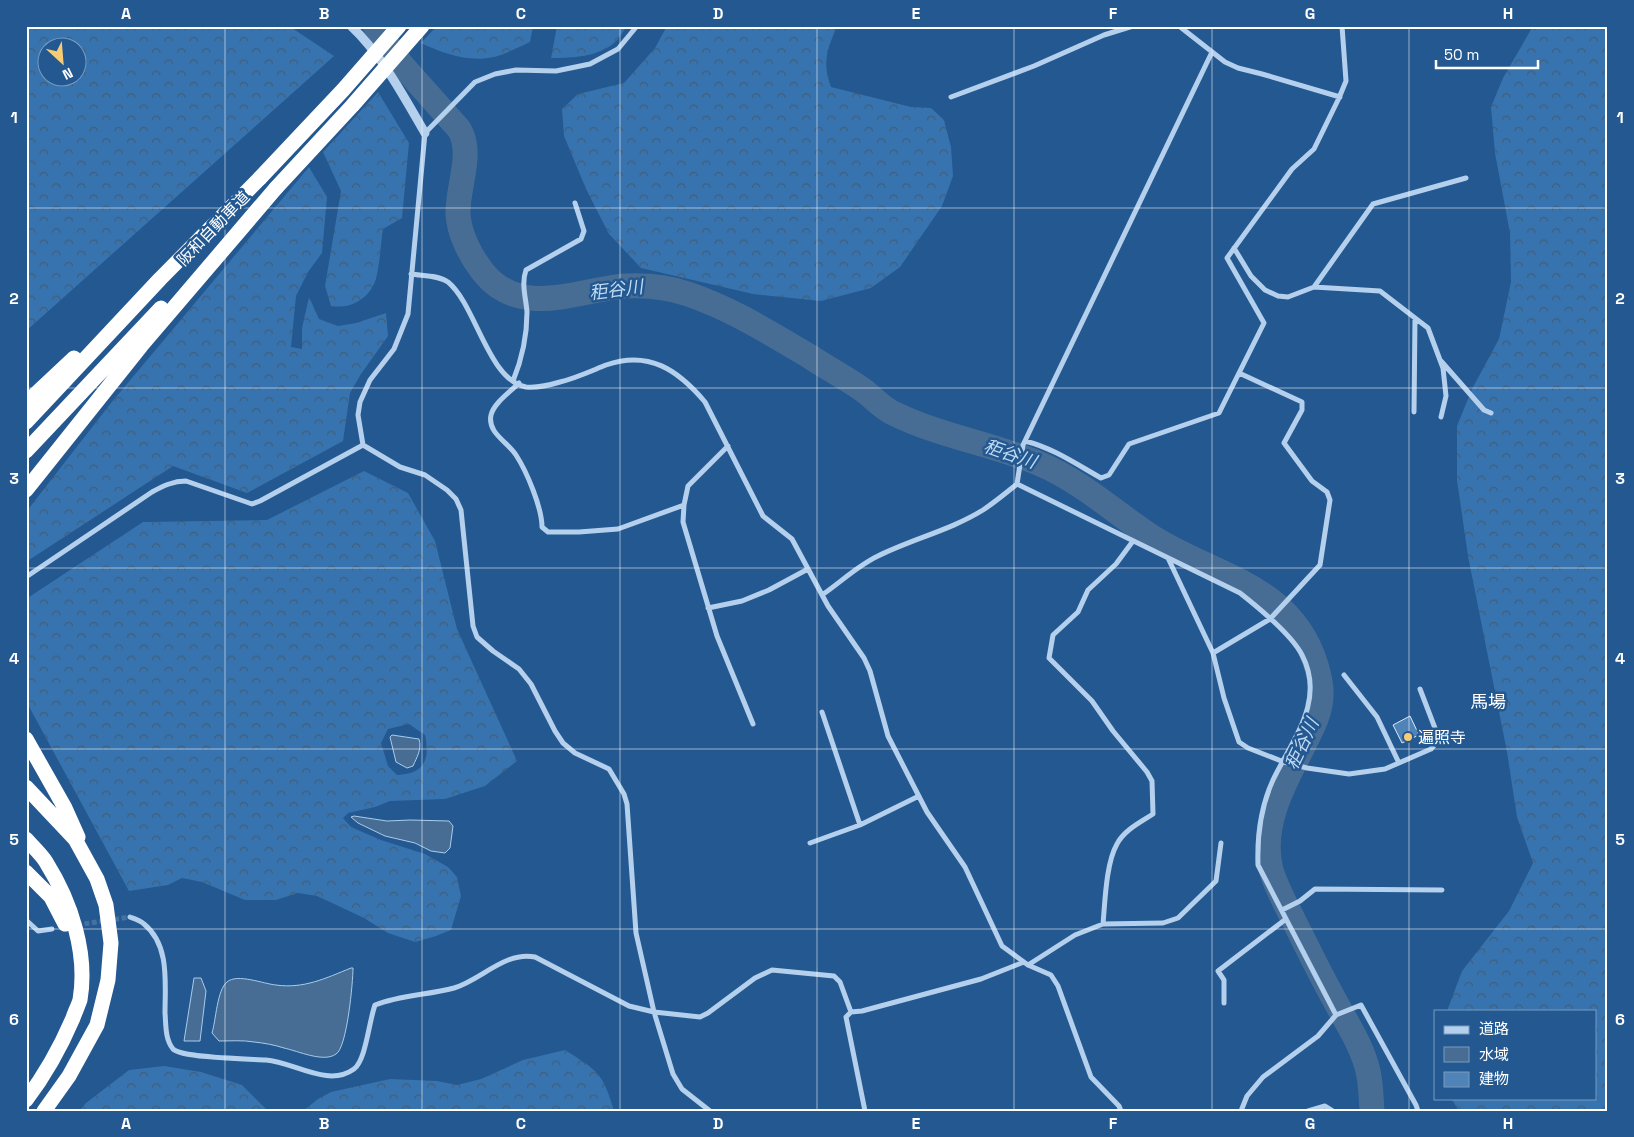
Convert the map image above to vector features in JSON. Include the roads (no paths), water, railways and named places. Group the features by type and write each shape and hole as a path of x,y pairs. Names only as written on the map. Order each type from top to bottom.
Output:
{"highway":[{"name":"阪和自動車道","path":"26,422 160,279 260,178 343,90 399,26"},
{"name":"阪和自動車道","path":"26,451 276,188 352,106 422,26"},
{"path":"26,490 141,346 276,188"},
{"path":"26,403 160,279"},
{"path":"26,739 66,808 97,879 106,906 111,943 108,980 97,1025 69,1076 44,1111"},
{"path":"26,787 75,840 97,879"},
{"path":"26,840 45,861 62,892 80,948 81,971 80,1001 64,1038 26,1100"},
{"path":"26,872 51,898 63,920 74,951 80,1001"}],"street":[{"path":"351,26 361,36 398,86 425,133 408,314 394,349 370,380 360,402 358,415 363,445 400,467 425,475 448,490 456,499 461,510 473,626 477,636 493,651 519,669 531,684 554,731 563,743 575,753 609,769 618,782 628,804 636,933 654,1012 672,1074 682,1089 710,1111"},
{"path":"425,133 475,82 494,74 516,70 556,71 590,64 618,49 637,26"},
{"path":"950,97 1034,66 1104,35 1132,26"},
{"path":"1180,26 1225,62 1238,68 1340,97"},
{"path":"1024,443 1039,445 1056,452 1101,478 1109,475 1129,444 1218,413 1264,323 1227,258 1292,169 1314,149 1340,97 1346,81 1342,26"},
{"path":"822,595 857,568 878,556 944,529 982,510 1017,484 1024,443 1212,52"},
{"path":"1314,287 1373,204 1466,178"},
{"path":"513,381 523,350 527,313 524,278 526,270 581,240 584,231 575,203"},
{"path":"1234,248 1251,276 1265,290 1278,296 1288,297 1314,287 1380,290 1428,328 1443,368 1446,396 1441,417"},
{"path":"411,274 438,277 448,282 457,293 498,367 513,381 526,387 550,385 570,380 626,359 648,360 670,369 692,386 705,402 763,516 792,540 822,595 864,658 870,671 888,736 927,812 965,867 1002,946 1026,964 1051,975 1058,986 1091,1077 1121,1111"},
{"path":"1414,412 1415,318"},
{"path":"1440,359 1484,410 1491,413"},
{"path":"1213,653 1270,619 1320,564 1330,500 1327,492 1312,481 1284,443 1302,410 1302,402 1239,373"},
{"path":"519,383 493,408 490,417 495,432 516,455 542,515 542,527 548,532 618,529 684,505"},
{"path":"26,577 152,492 167,484 176,481 186,481 252,504 363,445"},
{"path":"728,446 688,486 683,522 717,636 753,724"},
{"path":"1017,484 1240,593 1288,636 1302,654 1308,670 1310,685 1305,719 1285,762 1273,780 1264,808 1257,841 1258,865 1336,1015"},
{"path":"1103,924 1110,865 1117,844 1125,833 1152,814 1152,781 1092,701 1049,658 1053,635 1078,612 1088,590 1116,564 1133,541"},
{"path":"1168,558 1213,653 1224,698 1239,742 1248,748 1307,768 1350,774 1385,769 1431,749 1437,742 1438,736 1420,690"},
{"path":"708,608 742,601 769,590 808,570"},
{"path":"1344,675 1377,717 1399,763"},
{"path":"822,712 860,825"},
{"path":"810,842 860,825 919,796"},
{"path":"864,1111 846,1017 851,1012 862,1011 982,979 1026,964 1075,935 1103,924 1163,923 1178,918 1216,881 1222,843"},
{"path":"1282,910 1300,901 1315,889 1442,890"},
{"path":"130,917 144,923 154,935 162,952 165,968 166,1031 174,1050 182,1054 272,1060 328,1076 340,1076 355,1068 361,1060 375,1005 387,1000 456,988 512,958 525,955 535,957 630,1006 654,1012 700,1017 754,978 772,970 834,976 840,982 851,1012"},
{"path":"1224,1003 1224,980 1218,971 1286,918"},
{"path":"26,920 38,931 52,929"},
{"path":"1241,1111 1247,1096 1263,1077 1318,1036 1336,1015 1361,1005 1418,1111"},
{"path":"1308,1111 1325,1106 1333,1111"}],"water":[{"path":"392,735 419,739 419,750 413,766 407,768 396,762 390,737"},
{"path":"351,817 387,821 449,821 453,826 450,848 445,853 431,851 415,843 385,836 358,823"},
{"path":"353,968 349,1014 343,1040 336,1054 318,1057 262,1043 219,1041 212,1033 221,992 227,982 231,980 244,979 276,985 296,985 315,982"},
{"path":"194,978 201,978 206,991 200,1041 184,1041"}],"waterway":[{"name":"秬谷川","path":"375,26 401,64 459,129 465,149 464,170 458,204 459,222 466,245 474,259 483,272 498,286 514,295 532,298 569,296 625,286 649,286 673,290 704,300 750,322 809,356 857,386 895,414 912,422 1020,456 1054,470 1083,488 1152,537 1176,551 1248,586 1270,599 1289,616 1304,638 1316,665 1321,685 1321,697 1319,711 1314,724 1275,807 1271,822 1268,854 1271,870 1285,902 1362,1052 1369,1076 1372,1111"}],"tunnel":[{"path":"77,925 130,917"}],"place":[{"name":"遍照寺","path":"1408,737"}],"district":[{"name":"馬場","path":"1488,702"}]}
